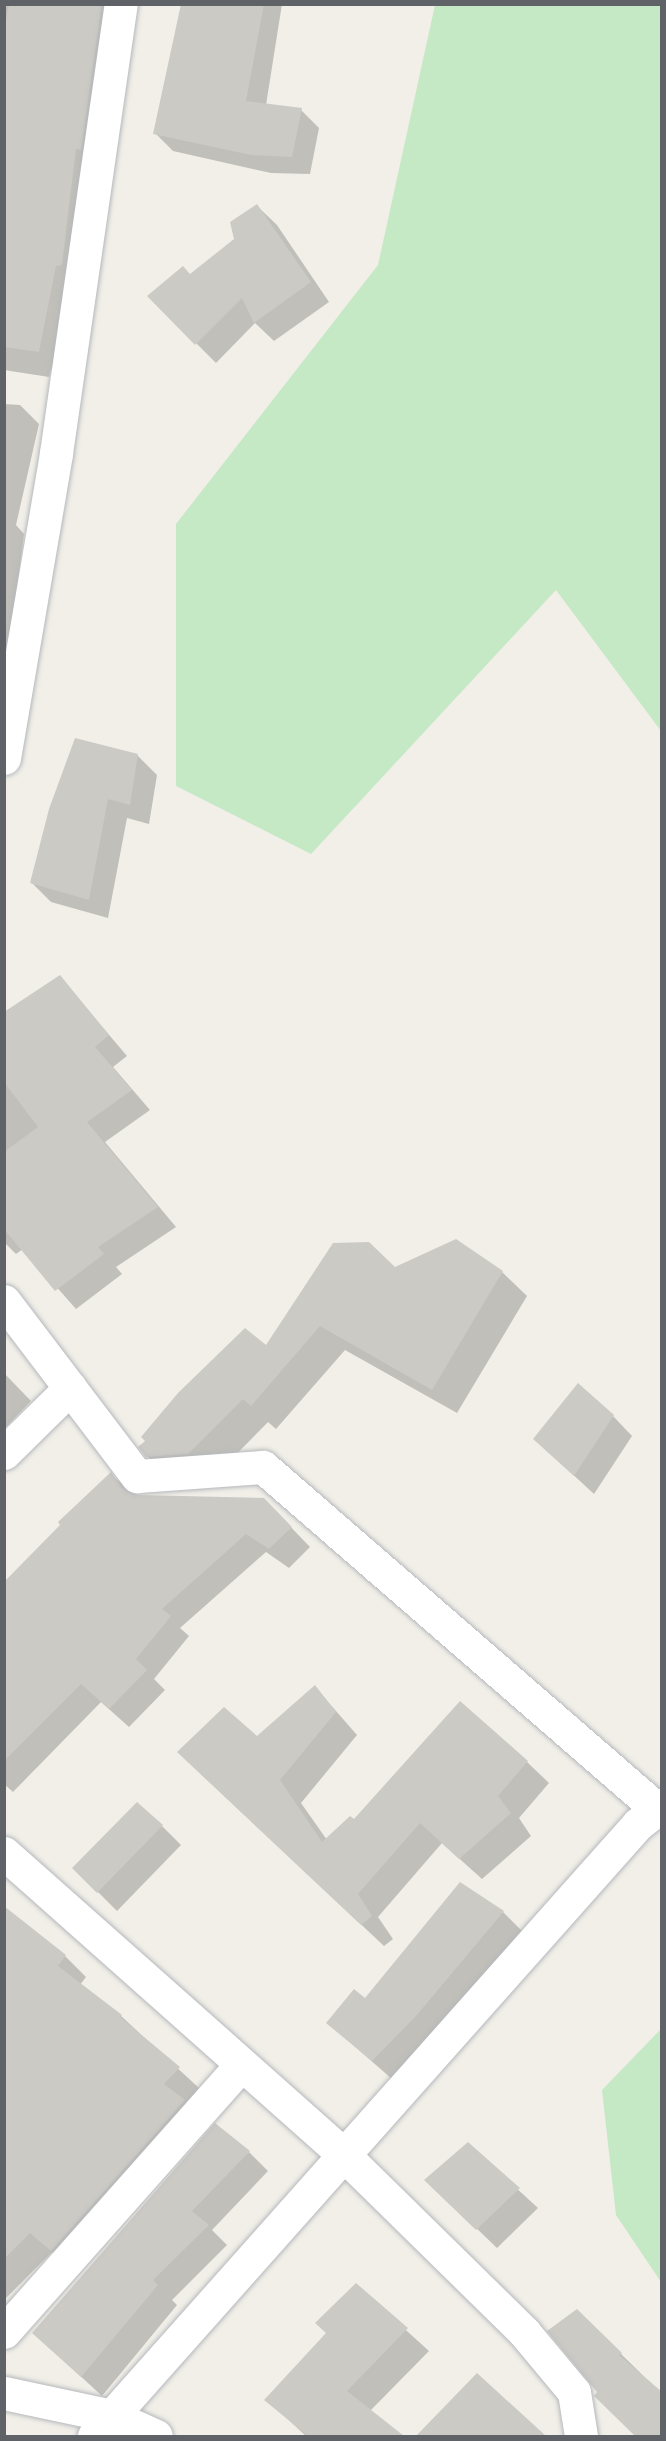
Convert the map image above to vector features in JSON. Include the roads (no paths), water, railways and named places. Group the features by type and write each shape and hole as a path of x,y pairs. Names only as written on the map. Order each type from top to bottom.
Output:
{"street":[{"path":"6,738 56,453 121,4"},
{"path":"4,1301 136,1476 263,1467 659,1807 638,1824 346,2157 103,2426"},
{"path":"4,1453 70,1388"},
{"path":"4,1852 346,2157 524,2332 574,2392 581,2436"},
{"path":"4,2332 241,2065"},
{"path":"4,2393 103,2426 156,2436"}]}
